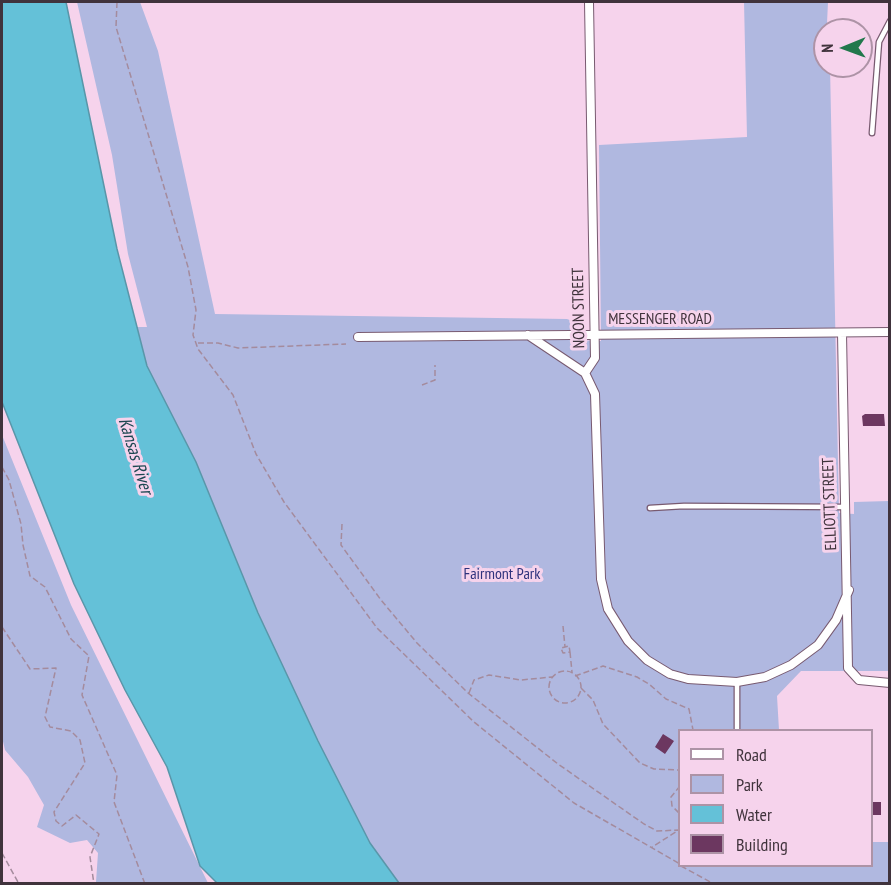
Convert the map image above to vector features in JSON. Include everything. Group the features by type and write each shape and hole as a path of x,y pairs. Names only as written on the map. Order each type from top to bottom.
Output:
{"street":[{"name":"NOON STREET","path":"585,373 595,358 589,2"},
{"name":"MESSENGER ROAD","path":"358,337 890,332"},
{"name":"ELLIOTT STREET","path":"842,333 849,590 847,657 851,674 868,683 890,683"},
{"path":"527,335 585,373 595,394 601,579 608,609 628,641 647,660 670,674 688,679 737,682 765,677 791,665 818,645 836,620 849,590"}],"lane":[{"path":"872,133 879,42 889,21"},
{"path":"650,508 684,506 845,507"},
{"path":"737,682 737,729"}],"path":[{"path":"117,2 116,27 188,267 196,310 193,335 198,349 233,395 256,454 284,502 377,628 474,722 535,774 574,803 678,864"},
{"path":"197,343 218,343 238,348 346,344"},
{"path":"422,385 435,380 435,365"},
{"path":"2,467 9,480 21,524 22,545 30,576 45,587 71,639 88,656 82,695 117,775 114,802 132,855 145,884"},
{"path":"342,524 341,545 381,600 417,643 469,693 558,764 644,824 657,831 678,830"},
{"path":"563,626 565,647"},
{"path":"2,627 30,669 49,666 56,668 45,717 50,727 71,731 80,740 85,763 54,812 56,821 62,826 76,815 99,834 90,857 94,884"},
{"path":"565,647 569,646 572,673"},
{"path":"565,647 561,648 563,653 570,652"},
{"path":"575,676 603,666 637,677 666,699 689,709 692,714 693,729"},
{"path":"469,693 474,680 489,675 521,680 553,677 564,672 572,673 581,688 593,700 603,724 640,763 654,769 678,770"},
{"path":"553,677 550,692 558,702 567,703 575,700 581,688"},
{"path":"678,788 671,797 672,806 678,812"},
{"path":"651,848 678,831"},
{"path":"2,853 19,884"},
{"path":"684,867 714,884"}],"green space":[{"name":"Fairmont Park","path":"77,2 140,2 158,51 215,314 567,319 575,322 574,327 570,330 391,334 601,341 599,145 747,137 744,2 828,2 827,18 813,18 813,78 830,78 839,513 854,514 854,502 889,501 889,671 801,671 777,696 779,729 678,729 678,867 873,867 873,842 889,842 889,883 399,883 370,843 317,740 258,613 196,462 147,366 137,327 147,327 128,254 112,155"},
{"path":"2,435 71,605 208,883 99,883 96,882 98,853 87,840 70,843 37,827 44,805 28,777 5,750 2,737"}],"water":[{"name":"Kansas River","path":"2,2 66,2 117,249 147,366 196,462 258,613 318,741 370,843 399,883 217,883 200,866 167,767 125,690 74,584 2,402"}],"building":[{"path":"884,414 885,426 863,426 862,416"},
{"path":"663,734 674,741 665,754 655,747"},
{"path":"873,802 881,802 881,815 873,815"}]}
